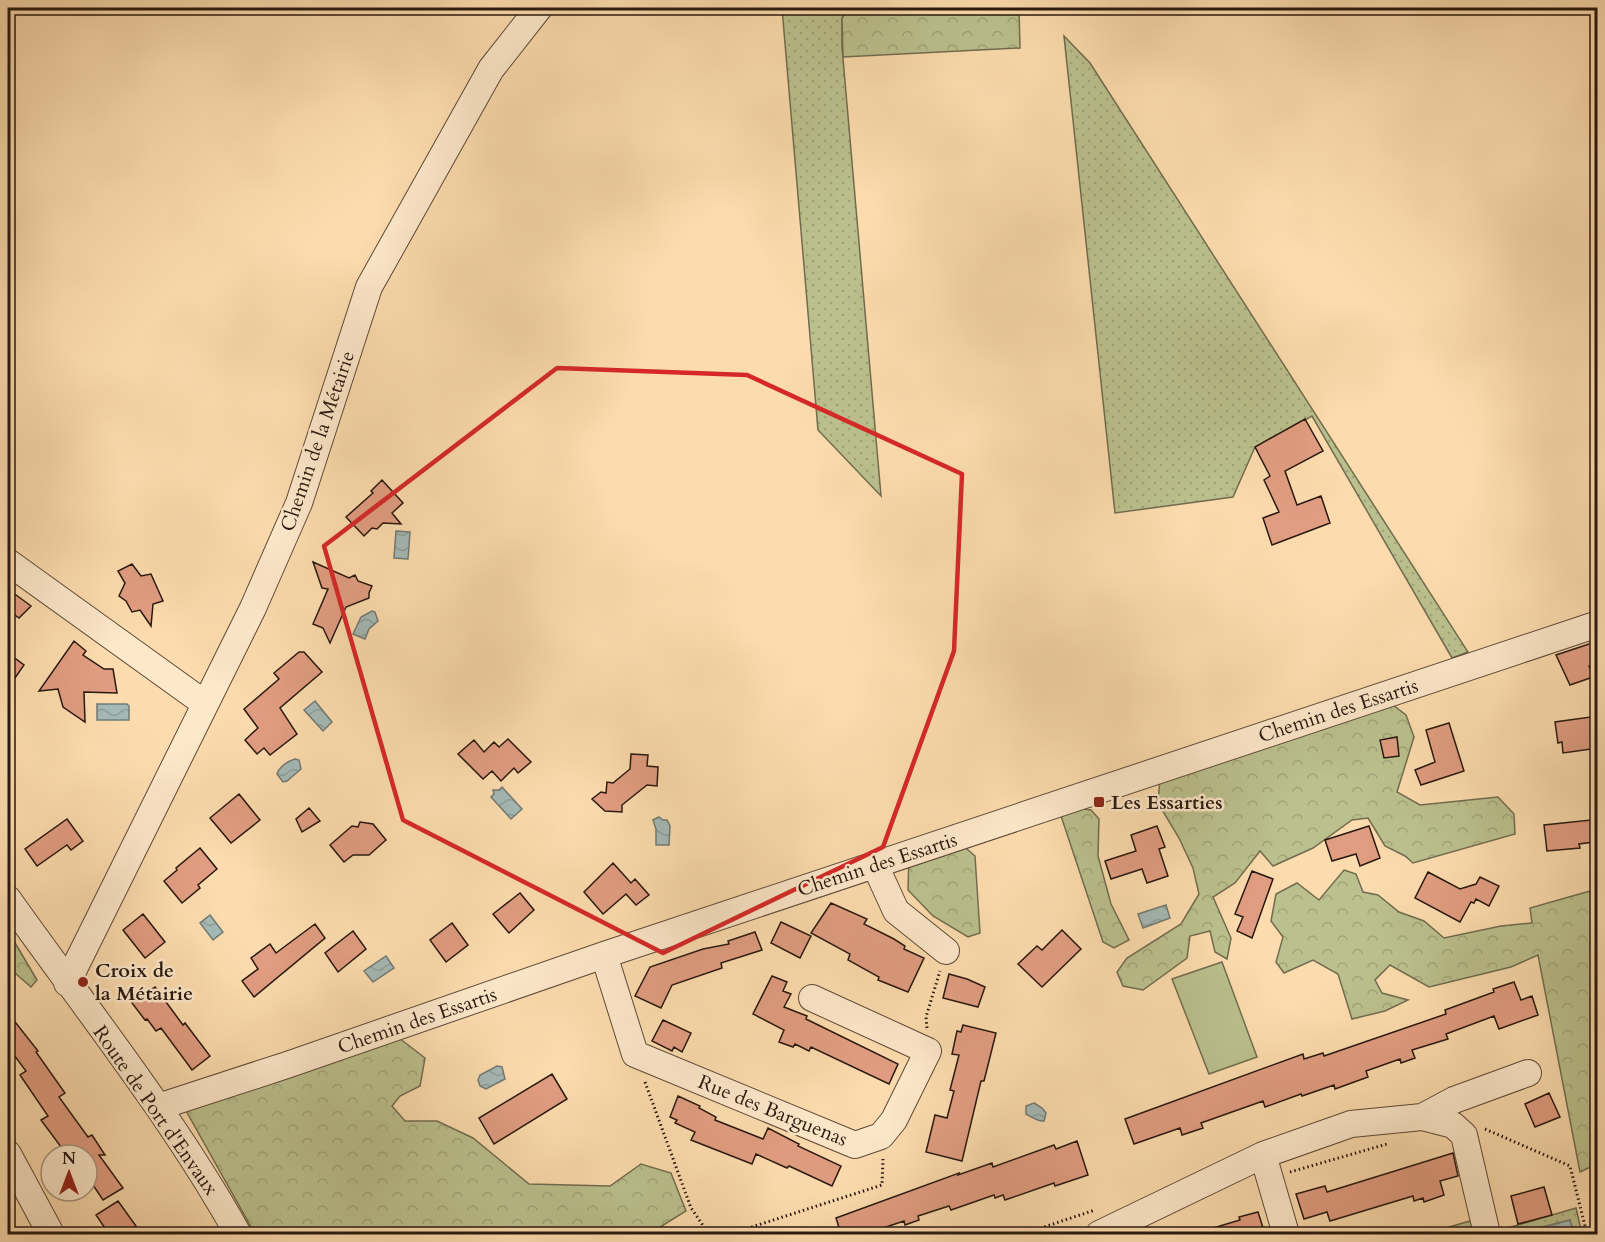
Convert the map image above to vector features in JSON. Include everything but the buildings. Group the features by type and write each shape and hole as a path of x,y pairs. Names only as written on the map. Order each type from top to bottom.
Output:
{"street":[{"name":"Chemin de la Métairie","path":"67,983 253,608 299,503 369,287 491,69 539,8"},
{"path":"8,562 204,703"},
{"name":"Chemin des Essartis","path":"158,1107 287,1065 604,955 1598,624"},
{"path":"875,865 896,911 946,951"},
{"name":"Route de Port d'Envaux","path":"8,899 158,1107 238,1234"},
{"path":"604,955 635,1053"},
{"path":"812,998 928,1051 894,1120 884,1133"},
{"name":"Rue des Barguenas","path":"635,1053 855,1145 884,1133"},
{"path":"1422,1117 1454,1100 1528,1073"},
{"path":"1098,1222 1266,1166 1351,1124 1422,1117 1453,1125 1464,1135 1487,1234"},
{"path":"8,1154 51,1234"},
{"path":"1266,1166 1287,1234"}],"path":[{"path":"928,1051 926,1017 946,951"},
{"path":"635,1053 673,1164 691,1208 709,1234"},
{"path":"1453,1125 1466,1121 1570,1166 1587,1234"},
{"path":"730,1234 882,1185 884,1133"},
{"path":"1266,1166 1396,1141"},
{"path":"1023,1234 1098,1222"}],"highlighted area":[{"path":"557,368 747,375 962,474 954,651 883,847 663,953 403,820 324,546"}],"green space":[{"path":"782,8 849,8 842,18 842,47 881,496 818,430"},
{"path":"849,8 1019,10 1020,48 843,57 842,18"},
{"path":"1064,36 1090,63 1468,652 1452,658 1312,416 1255,447 1233,497 1115,513"},
{"path":"1389,702 1406,715 1414,737 1397,792 1420,805 1498,797 1514,814 1515,834 1413,863 1405,856 1385,846 1368,818 1352,820 1313,848 1273,866 1260,851 1235,883 1213,897 1231,938 1227,959 1215,952 1210,931 1190,936 1187,958 1143,990 1123,986 1117,972 1127,958 1181,924 1199,894 1193,868 1179,838 1158,803 1160,778"},
{"path":"1075,808 1091,810 1099,819 1098,856 1111,904 1129,940 1114,948 1103,942 1060,813"},
{"path":"959,842 975,856 980,933 968,937 933,916 908,890 909,853"},
{"path":"1344,870 1356,874 1363,892 1378,895 1399,912 1424,921 1444,938 1501,926 1532,923 1530,908 1597,889 1597,1164 1580,1172 1538,955 1511,967 1429,987 1390,965 1375,980 1382,993 1408,1000 1385,1011 1352,1019 1338,974 1313,960 1284,973 1276,962 1283,937 1271,921 1276,894 1297,883 1319,900"},
{"path":"8,931 37,980 31,987 8,967"},
{"path":"1222,962 1257,1057 1209,1074 1172,979"},
{"path":"399,1038 425,1058 420,1086 400,1096 392,1106 405,1121 437,1121 473,1138 529,1184 610,1186 641,1164 671,1173 686,1211 649,1234 255,1234 180,1100"},
{"path":"1576,1208 1582,1234 1494,1234 1494,1232"},
{"path":"1470,1221 1474,1234 1425,1234"}],"water":[{"path":"396,531 410,532 408,559 394,558"},
{"path":"372,611 375,612 378,621 369,629 365,639 353,634 361,617"},
{"path":"315,701 332,722 323,731 304,710"},
{"path":"97,704 127,704 129,720 97,720"},
{"path":"295,759 299,760 301,769 283,782 277,774 278,771"},
{"path":"502,787 522,809 511,819 491,797 494,794 493,790 499,790"},
{"path":"659,817 667,820 670,826 669,845 656,845 656,829 653,820"},
{"path":"1166,905 1170,918 1143,928 1138,914"},
{"path":"210,915 223,932 213,940 200,923"},
{"path":"386,956 394,968 373,982 364,971"},
{"path":"497,1066 502,1067 505,1079 486,1089 480,1086 478,1080 480,1075"},
{"path":"1034,1103 1046,1113 1044,1121 1026,1114 1026,1106"},
{"path":"1570,1220 1574,1234 1514,1234"}],"place":[{"name":"Les Essarties","path":"1099,802"},
{"name":"Croix de la Métairie","path":"83,982"}]}
